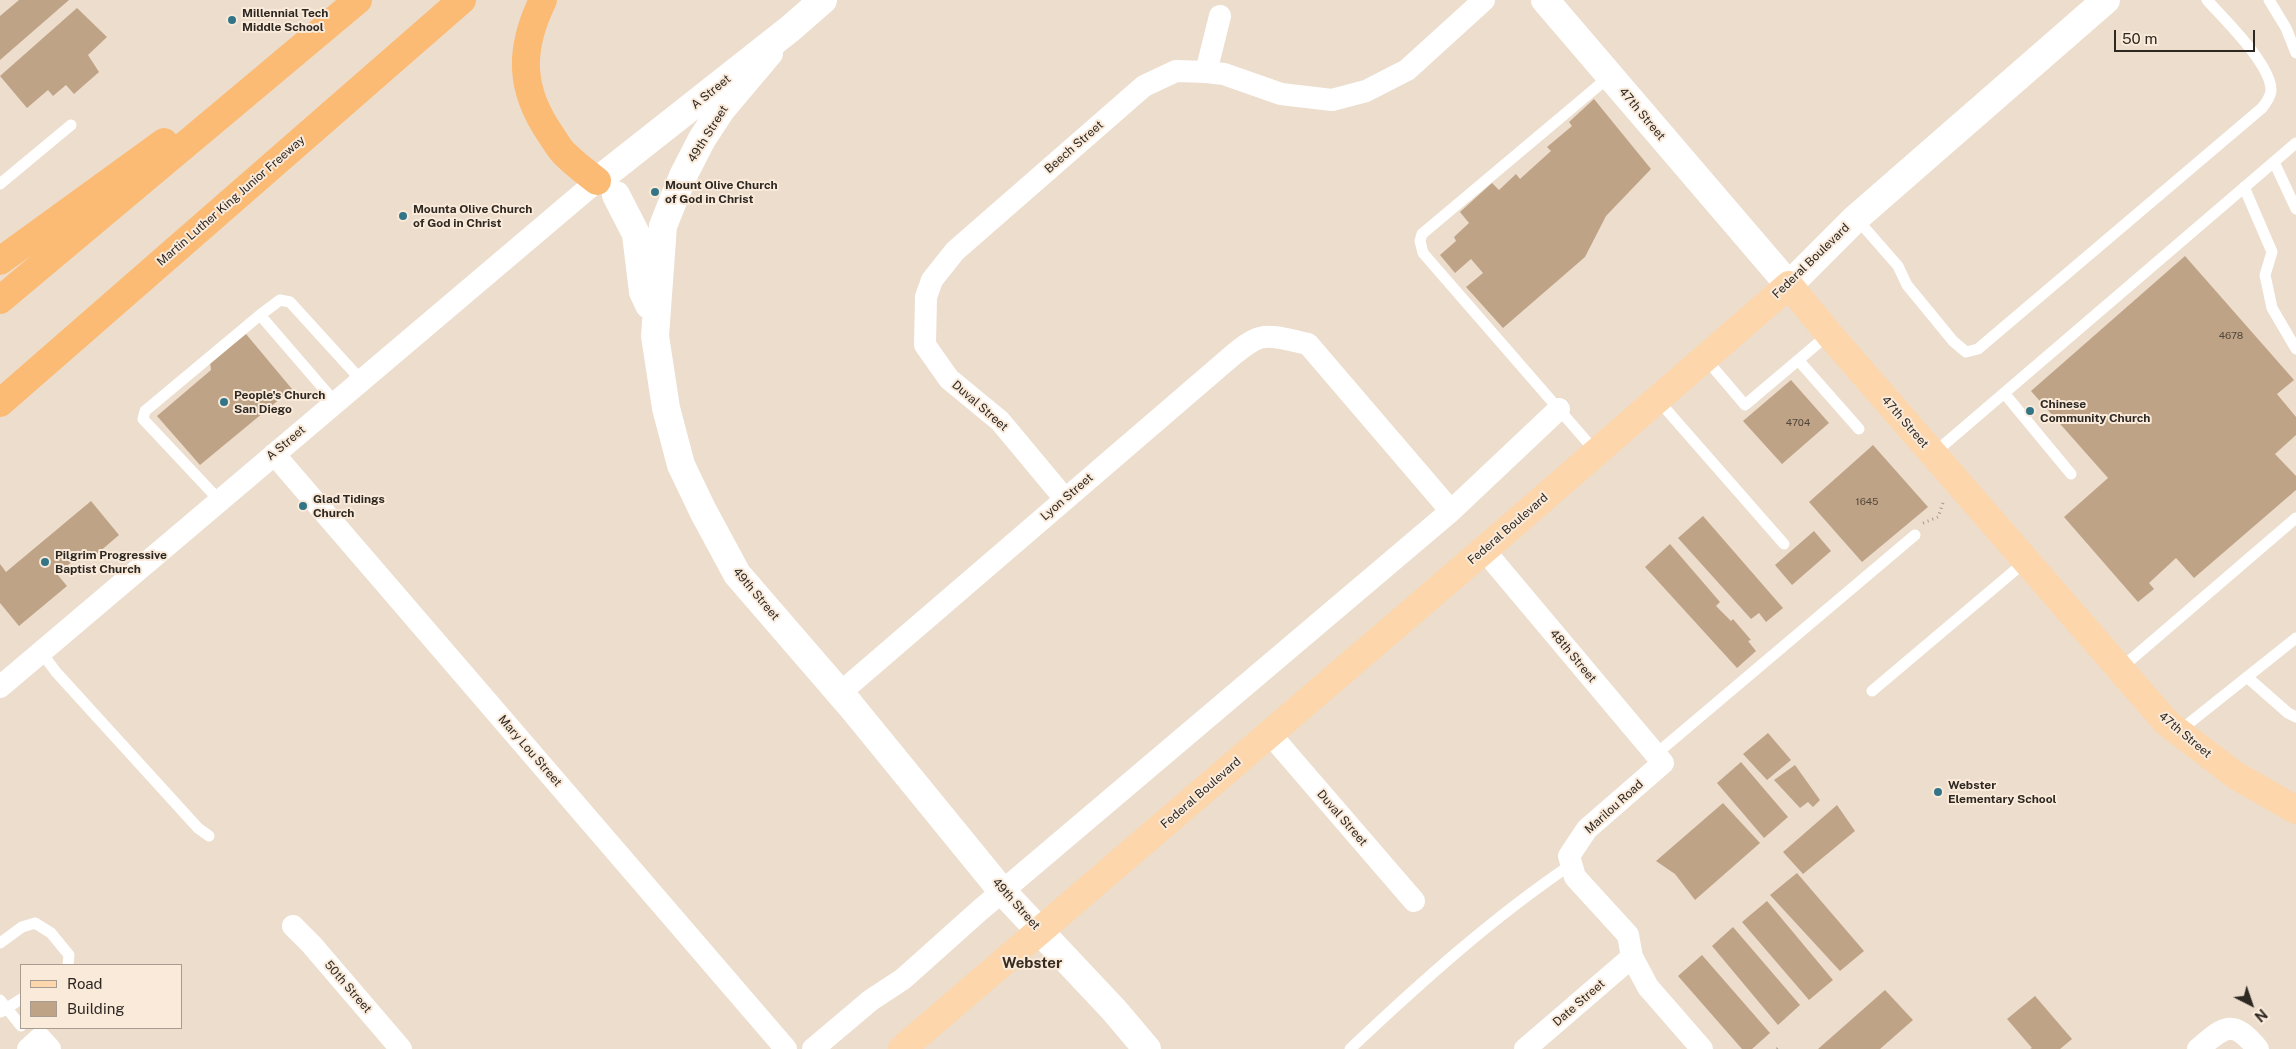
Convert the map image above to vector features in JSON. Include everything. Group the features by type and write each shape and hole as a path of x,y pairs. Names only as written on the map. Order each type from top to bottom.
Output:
{"highway":[{"path":"0,300 358,0"},
{"name":"Martin Luther King Junior Freeway","path":"0,403 462,0"},
{"path":"543,0 532,24 527,53 529,93 533,107 565,155 606,188"},
{"path":"0,261 35,234 330,24"}],"main road":[{"name":"47th Street","path":"1789,285 1829,334 2168,723 2235,775 2296,810"},
{"name":"Federal Boulevard","path":"902,1049 1484,550 1789,285"}],"street":[{"name":"A Street","path":"0,687 361,380 606,188 823,0"},
{"name":"Beech Street","path":"955,251 1144,86 1176,71 1206,72 1224,74 1281,94 1332,100 1349,96 1366,91 1407,70 1484,0"},
{"name":"47th Street","path":"1544,0 1789,285"},
{"name":"Federal Boulevard","path":"1789,285 1856,218 2106,0"},
{"path":"1206,72 1220,16"},
{"name":"49th Street","path":"791,28 721,110 702,139 683,176 663,226 655,336 666,408 681,465 702,511 737,574 840,693 1002,891 1114,1010 1147,1049"},
{"path":"606,188 663,226"},
{"path":"606,188 636,234 643,292 656,320"},
{"name":"Duval Street","path":"955,251 932,280 926,297 925,345 949,379 1000,421 1065,499"},
{"name":"Lyon Street","path":"840,693 1247,343 1260,336 1308,344 1451,511"},
{"path":"813,1049 870,1000 902,979 1002,891 1451,511 1559,410"},
{"name":"Mary Lou Street","path":"274,454 786,1049"},
{"name":"48th Street","path":"1484,550 1660,758"},
{"name":"Duval Street","path":"1270,734 1414,901"},
{"name":"Marilou Road","path":"1570,860 1587,829 1660,758"},
{"path":"1570,860 1575,877 1628,935 1632,957 1648,987 1702,1049"},
{"name":"50th Street","path":"293,926 311,944 401,1049"},
{"name":"Date Street","path":"1525,1049 1632,957"},
{"path":"2198,1049 2220,1030 2234,1028 2247,1036 2258,1049"}],"lane":[{"path":"1856,218 1898,266 1907,285 1953,340 1966,352 1978,349 2262,108 2268,100 2271,90 2268,78 2257,56 2208,0"},
{"path":"2269,0 2286,28 2296,53"},
{"path":"1596,452 1423,253 1420,241 1422,234 1610,76"},
{"path":"0,184 71,125"},
{"path":"1933,454 2296,143"},
{"path":"2274,162 2296,210"},
{"path":"2244,187 2272,252 2265,275 2272,308 2296,349"},
{"path":"219,500 143,419 145,411 280,300 290,302 361,380"},
{"path":"260,316 335,402"},
{"path":"1705,358 1745,406 1829,334"},
{"path":"1799,361 1859,429"},
{"path":"2004,393 2071,474"},
{"path":"1657,399 1784,544"},
{"path":"2120,669 2296,518"},
{"path":"1660,758 1915,535"},
{"path":"1872,691 2026,561"},
{"path":"2178,732 2296,638"},
{"path":"41,652 56,672 198,828 209,836"},
{"path":"2247,677 2288,713 2296,717"},
{"path":"1350,1049 1414,988 1570,860"},
{"path":"0,944 22,927 34,924 51,932 69,955 68,964"},
{"path":"20,999 2,1007 20,1025"},
{"path":"24,1029 33,1038"}],"path":[{"path":"1915,535 1918,525 1938,516 1943,503"}],"building":[{"path":"19,0 69,0 0,60 0,16"},
{"path":"77,8 107,37 88,55 99,72 74,94 66,85 53,96 48,90 27,108 0,76"},
{"path":"1594,99 1651,169 1606,216 1585,257 1503,328 1466,287 1483,273 1471,259 1455,273 1440,255 1456,241 1454,237 1469,223 1460,212 1492,183 1499,190 1516,174 1520,179 1551,151 1547,147 1572,126 1569,122"},
{"path":"2185,256 2294,380 2277,394 2296,417 2296,435 2275,454 2296,476 2296,490 2194,578 2176,558 2149,583 2154,589 2138,602 2064,517 2108,478 2031,391"},
{"name":"People's Church San Diego","path":"246,334 292,389 200,465 157,416 211,370 210,362"},
{"path":"1791,380 1829,423 1782,464 1743,421"},
{"path":"1873,445 1928,507 1862,562 1809,502"},
{"name":"Pilgrim Progressive Baptist Church","path":"91,501 119,535 91,559 84,552 57,574 67,586 19,626 0,603 0,564 6,572"},
{"path":"1703,516 1783,608 1766,622 1759,613 1751,619 1678,538"},
{"path":"1814,531 1831,551 1792,585 1775,565"},
{"path":"1670,544 1720,602 1716,606 1731,621 1733,619 1751,640 1748,641 1756,651 1737,668 1645,567"},
{"path":"1768,733 1791,760 1767,780 1743,754"},
{"path":"1741,762 1788,817 1764,838 1717,783"},
{"path":"1795,765 1820,800 1813,807 1808,802 1800,808 1774,780"},
{"path":"1723,803 1760,843 1695,900 1675,874 1656,861"},
{"path":"1837,805 1855,831 1803,874 1783,852"},
{"path":"1797,873 1864,951 1840,971 1770,895"},
{"path":"1767,901 1833,980 1809,1000 1742,922"},
{"path":"1733,927 1800,1005 1778,1025 1712,946"},
{"path":"1702,955 1770,1033 1752,1049 1742,1049 1678,976"},
{"path":"1885,990 1913,1020 1880,1049 1818,1049"},
{"path":"2035,996 2072,1039 2060,1049 2030,1049 2032,1048 2007,1019"}],"place":[{"name":"Millennial Tech Middle School","path":"232,20"},
{"name":"Mount Olive Church of God in Christ","path":"655,192"},
{"name":"Mounta Olive Church of God in Christ","path":"403,216"},
{"name":"People's Church San Diego","path":"224,402"},
{"name":"Chinese Community Church","path":"2030,411"},
{"name":"Glad Tidings Church","path":"303,506"},
{"name":"Pilgrim Progressive Baptist Church","path":"45,562"},
{"name":"Webster Elementary School","path":"1938,792"}],"district":[{"name":"Webster","path":"1032,963"}]}
